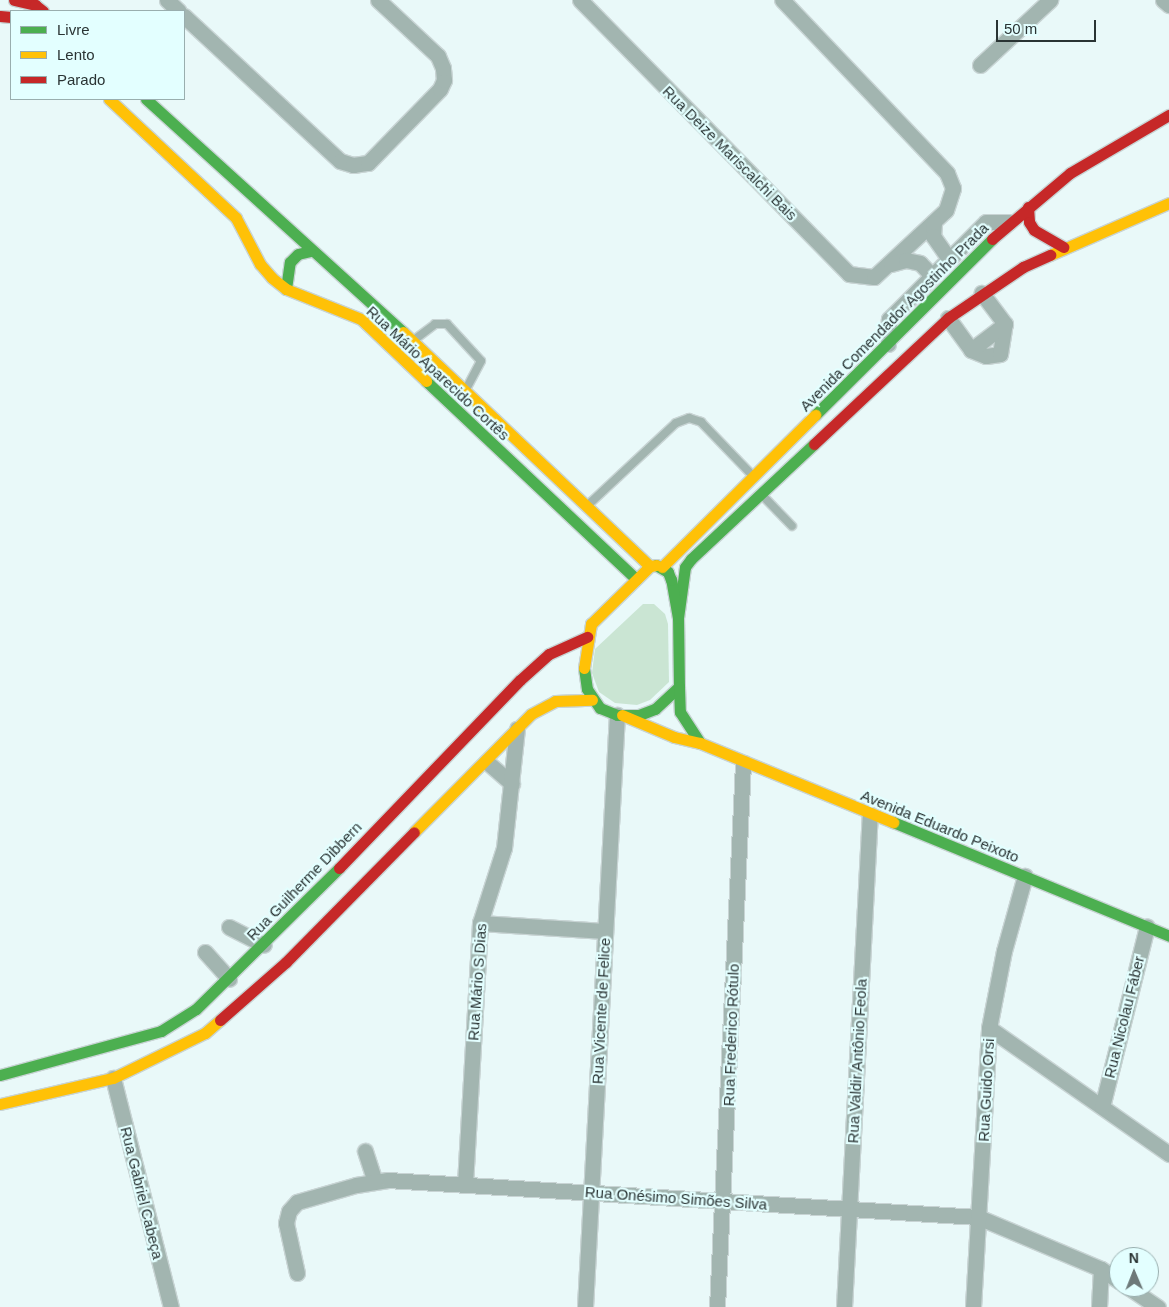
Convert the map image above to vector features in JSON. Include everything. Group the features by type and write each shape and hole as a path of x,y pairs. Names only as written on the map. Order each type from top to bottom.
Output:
{"street":[{"path":"14,0 36,6"},
{"path":"167,0 178,10"},
{"path":"185,17 340,161 353,165 368,163 440,89 443,68 438,56 378,0"},
{"name":"Rua Deize Mariscalchi Bais","path":"580,0 849,274 874,277 890,265 934,223 952,200 953,188 948,173 782,0"},
{"path":"980,65 1050,0"},
{"path":"1163,0 1169,5"},
{"name":"Rua Mário Aparecido Cortês","path":"110,100 236,218 260,264 286,289 361,319 636,580"},
{"name":"Rua Mário Aparecido Cortês","path":"147,100 310,251 413,341 671,580 678,618"},
{"name":"Avenida Comendador Agostinho Prada","path":"587,637 591,624 636,580 656,566 754,478 1009,222 1070,173 1169,115"},
{"path":"700,743 680,712 678,618 685,567 950,321 1023,267 1064,246 1169,203"},
{"path":"1028,207 1029,222 1034,230 1064,246"},
{"path":"888,344 889,319 986,222 1009,222 1026,243 1023,267"},
{"path":"934,223 932,236 948,259"},
{"path":"260,264 285,256 294,236"},
{"path":"286,289 290,262 298,254 310,251"},
{"name":"Rua Deize Mariscalchi Bais","path":"890,265 906,260 920,263 932,276"},
{"path":"950,321 971,350 986,356 1000,354 1005,324 984,296"},
{"path":"971,350 1005,324"},
{"path":"0,1104 113,1078 205,1033 252,994 487,762 531,714 555,701 592,700 583,675 587,637"},
{"name":"Rua Guilherme Dibbern","path":"0,1076 162,1031 196,1009 264,945 520,680 549,654 587,637"},
{"path":"619,715 639,715 655,709 679,687"},
{"name":"Avenida Eduardo Peixoto","path":"592,700 619,715 674,737 700,743 742,763 1025,876 1169,936"},
{"name":"Rua Vicente de Felice","path":"585,1307 605,931 619,715"},
{"name":"Rua Mário S Dias","path":"465,1184 480,923 504,848 517,729"},
{"path":"487,762 512,784"},
{"name":"Rua Frederico Rótulo","path":"717,1307 724,1201 742,763"},
{"name":"Rua Valdir Antônio Feola","path":"844,1307 851,1209 870,815"},
{"name":"Rua Guido Orsi","path":"973,1307 990,1028 1004,951 1025,876"},
{"path":"480,923 605,931"},
{"path":"229,927 264,945"},
{"name":"Rua Nicolau Fáber","path":"1102,1107 1147,927"},
{"path":"205,952 229,979"},
{"path":"990,1028 1169,1154"},
{"name":"Rua Gabriel Cabeça","path":"113,1078 171,1307"},
{"path":"366,1152 375,1181"},
{"name":"Rua Onésimo Simões Silva","path":"297,1273 286,1223 289,1211 297,1202 375,1181 465,1184 978,1217 1101,1269 1109,1274"},
{"path":"1099,1307 1101,1269"},
{"path":"1143,1297 1158,1307"}],"lane":[{"path":"413,341 435,324 447,324 481,360 465,391"},
{"path":"588,504 676,422 689,418 702,422 754,478"},
{"path":"762,495 792,526"}],"green space":[{"path":"643,604 654,604 665,614 668,624 669,682 650,700 637,705 615,703 599,692 592,673 595,649"}],"traffic: fast":[{"path":"147,100 403,332"},
{"path":"815,415 992,239"},
{"path":"286,289 290,262 298,254 310,251"},
{"path":"426,381 636,579"},
{"path":"678,618 685,567 691,559 814,444"},
{"path":"584,668 587,689 600,708 617,715 639,715 655,709 679,687 678,618 671,580 668,572 656,565"},
{"path":"679,687 680,712 700,743"},
{"path":"893,822 1169,936"},
{"path":"0,1075 161,1031 196,1009 339,868"}],"traffic: slow":[{"path":"110,100 236,218 260,264 272,278 286,289 361,319 426,381"},
{"path":"1050,255 1169,203"},
{"path":"403,332 650,566"},
{"path":"662,567 815,415"},
{"path":"584,668 591,624 650,566 656,565"},
{"path":"414,832 531,714 555,701 592,700"},
{"path":"622,715 674,737 700,743 893,822"},
{"path":"0,1104 113,1078 205,1033 220,1020"}],"traffic: jam":[{"path":"14,0 35,5 42,10"},
{"path":"0,16 10,17"},
{"path":"992,239 1070,173 1169,115"},
{"path":"1028,207 1029,222 1034,230 1064,247"},
{"path":"814,444 948,318 1023,267 1050,255"},
{"path":"339,868 520,680 549,654 587,637"},
{"path":"220,1020 286,962 414,832"}]}
